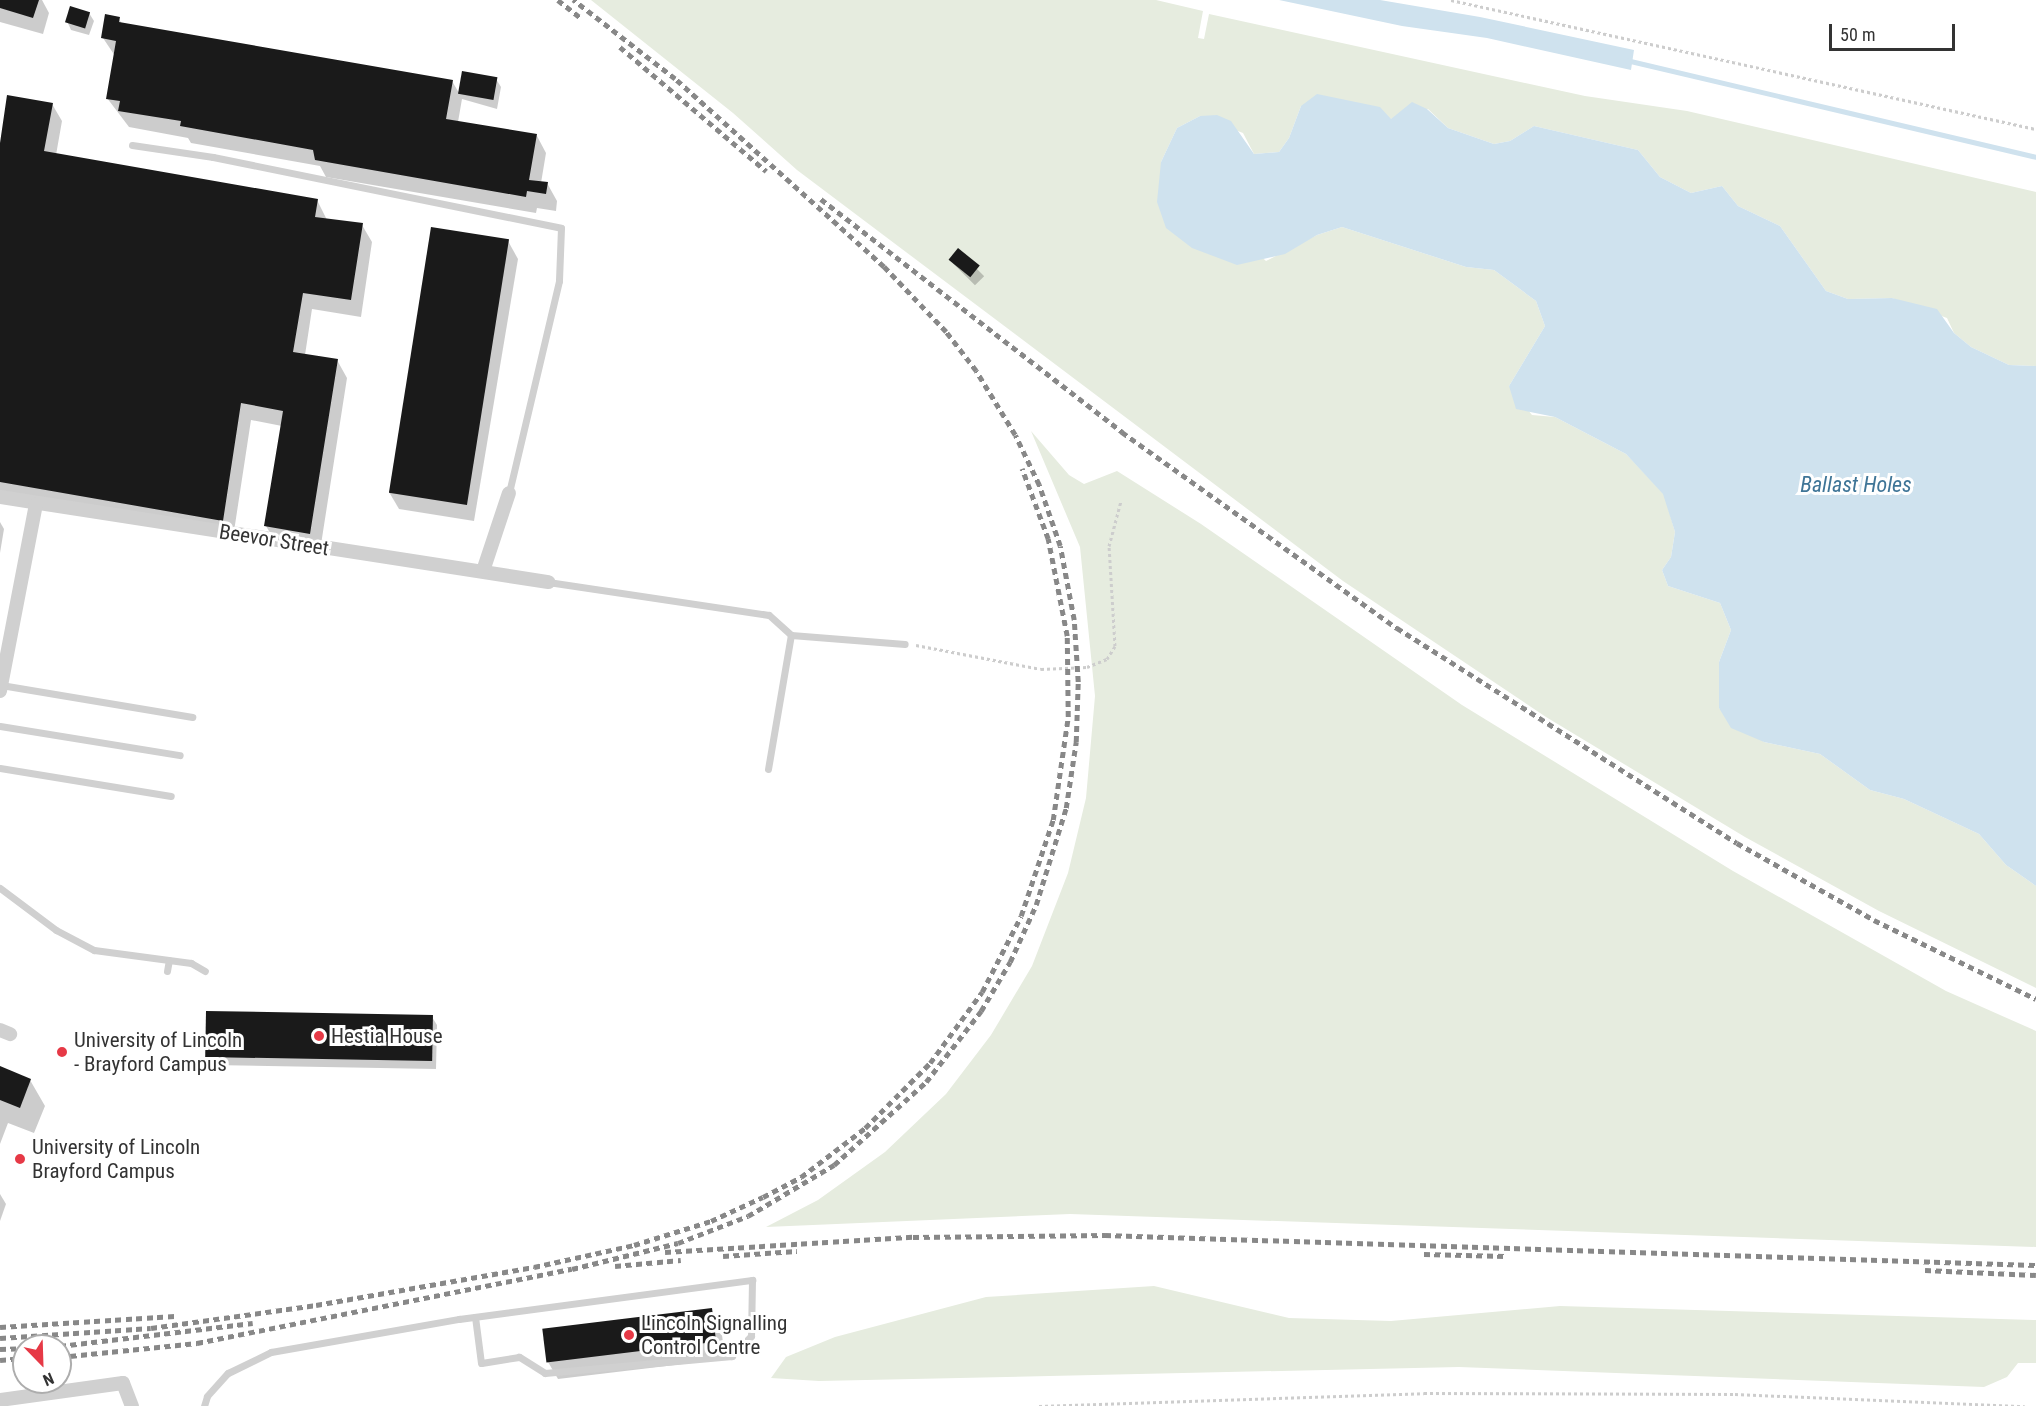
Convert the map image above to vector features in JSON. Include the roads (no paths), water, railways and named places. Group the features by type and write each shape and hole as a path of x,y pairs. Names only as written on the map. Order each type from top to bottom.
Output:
{"street":[{"path":"483,571 509,493"},
{"name":"Beevor Street","path":"0,498 548,582"},
{"path":"1,688 36,504"},
{"path":"0,1400 123,1383 132,1406"}],"lane":[{"path":"132,145 213,157 561,228 559,281 509,493"},
{"path":"548,582 769,615 791,634 905,644"},
{"path":"768,769 791,634"},
{"path":"1,688 192,717"},
{"path":"0,726 180,755"},
{"path":"0,768 171,796"},
{"path":"0,888 56,930 94,950 191,963 205,971"},
{"path":"191,963 192,954"},
{"path":"167,971 169,960"},
{"path":"204,1406 207,1396 228,1373 271,1352 475,1317 752,1280 751,1336 732,1356 545,1373 519,1357 481,1364 475,1317"}],"water":[{"path":"1279,0 1380,0 1480,17 1634,50 1631,70 1487,38 1402,26"},
{"name":"Ballast Holes","path":"1317,94 1380,107 1391,119 1412,102 1427,109 1448,128 1494,144 1510,141 1534,126 1638,150 1660,177 1691,193 1722,186 1738,206 1780,226 1826,291 1848,299 1892,298 1937,309 1954,333 1971,347 2009,365 2036,366 2036,886 2006,865 1979,834 1904,799 1870,790 1820,754 1764,742 1731,728 1719,708 1719,662 1731,630 1720,603 1668,586 1662,570 1671,557 1675,532 1663,494 1626,454 1555,417 1516,409 1509,386 1545,326 1536,301 1494,270 1466,267 1342,227 1317,235 1285,254 1237,265 1192,248 1166,228 1157,202 1161,162 1177,128 1200,116 1217,115 1231,121 1254,154 1279,152 1289,138 1301,106"}],"waterway":[{"path":"1626,60 2036,157"}],"railway":[{"path":"558,0 580,17"},
{"path":"72,1356 197,1343 572,1269 678,1243 748,1216 834,1165 926,1082 981,1011 1010,962 1036,905 1066,808 1076,742 1078,682 1074,620 1060,546 1039,485 1015,435 976,371 946,332 884,267 675,79 573,0"},
{"path":"620,47 766,171"},
{"path":"821,199 1122,432 1397,628 1737,843 1874,920 2036,999"},
{"path":"0,1338 151,1328 316,1305 534,1267 634,1245 711,1221 763,1197 801,1177 865,1128 930,1063 982,992 1021,916 1053,820 1068,717 1067,636 1048,539 1022,469"},
{"path":"665,1252 913,1237 1105,1235 2036,1265"},
{"path":"723,1256 797,1251"},
{"path":"1424,1254 1505,1256"},
{"path":"615,1266 681,1260"},
{"path":"1925,1270 2036,1275"},
{"path":"0,1327 175,1316"},
{"path":"72,1345 253,1323"},
{"path":"0,1349 12,1348"},
{"path":"0,1360 12,1359"}],"place":[{"name":"Hestia House","path":"319,1036"},
{"name":"University of Lincoln - Brayford Campus","path":"62,1052"},
{"name":"University of Lincoln Brayford Campus","path":"20,1159"},
{"name":"Lincoln Signalling Control Centre","path":"629,1335"}]}
